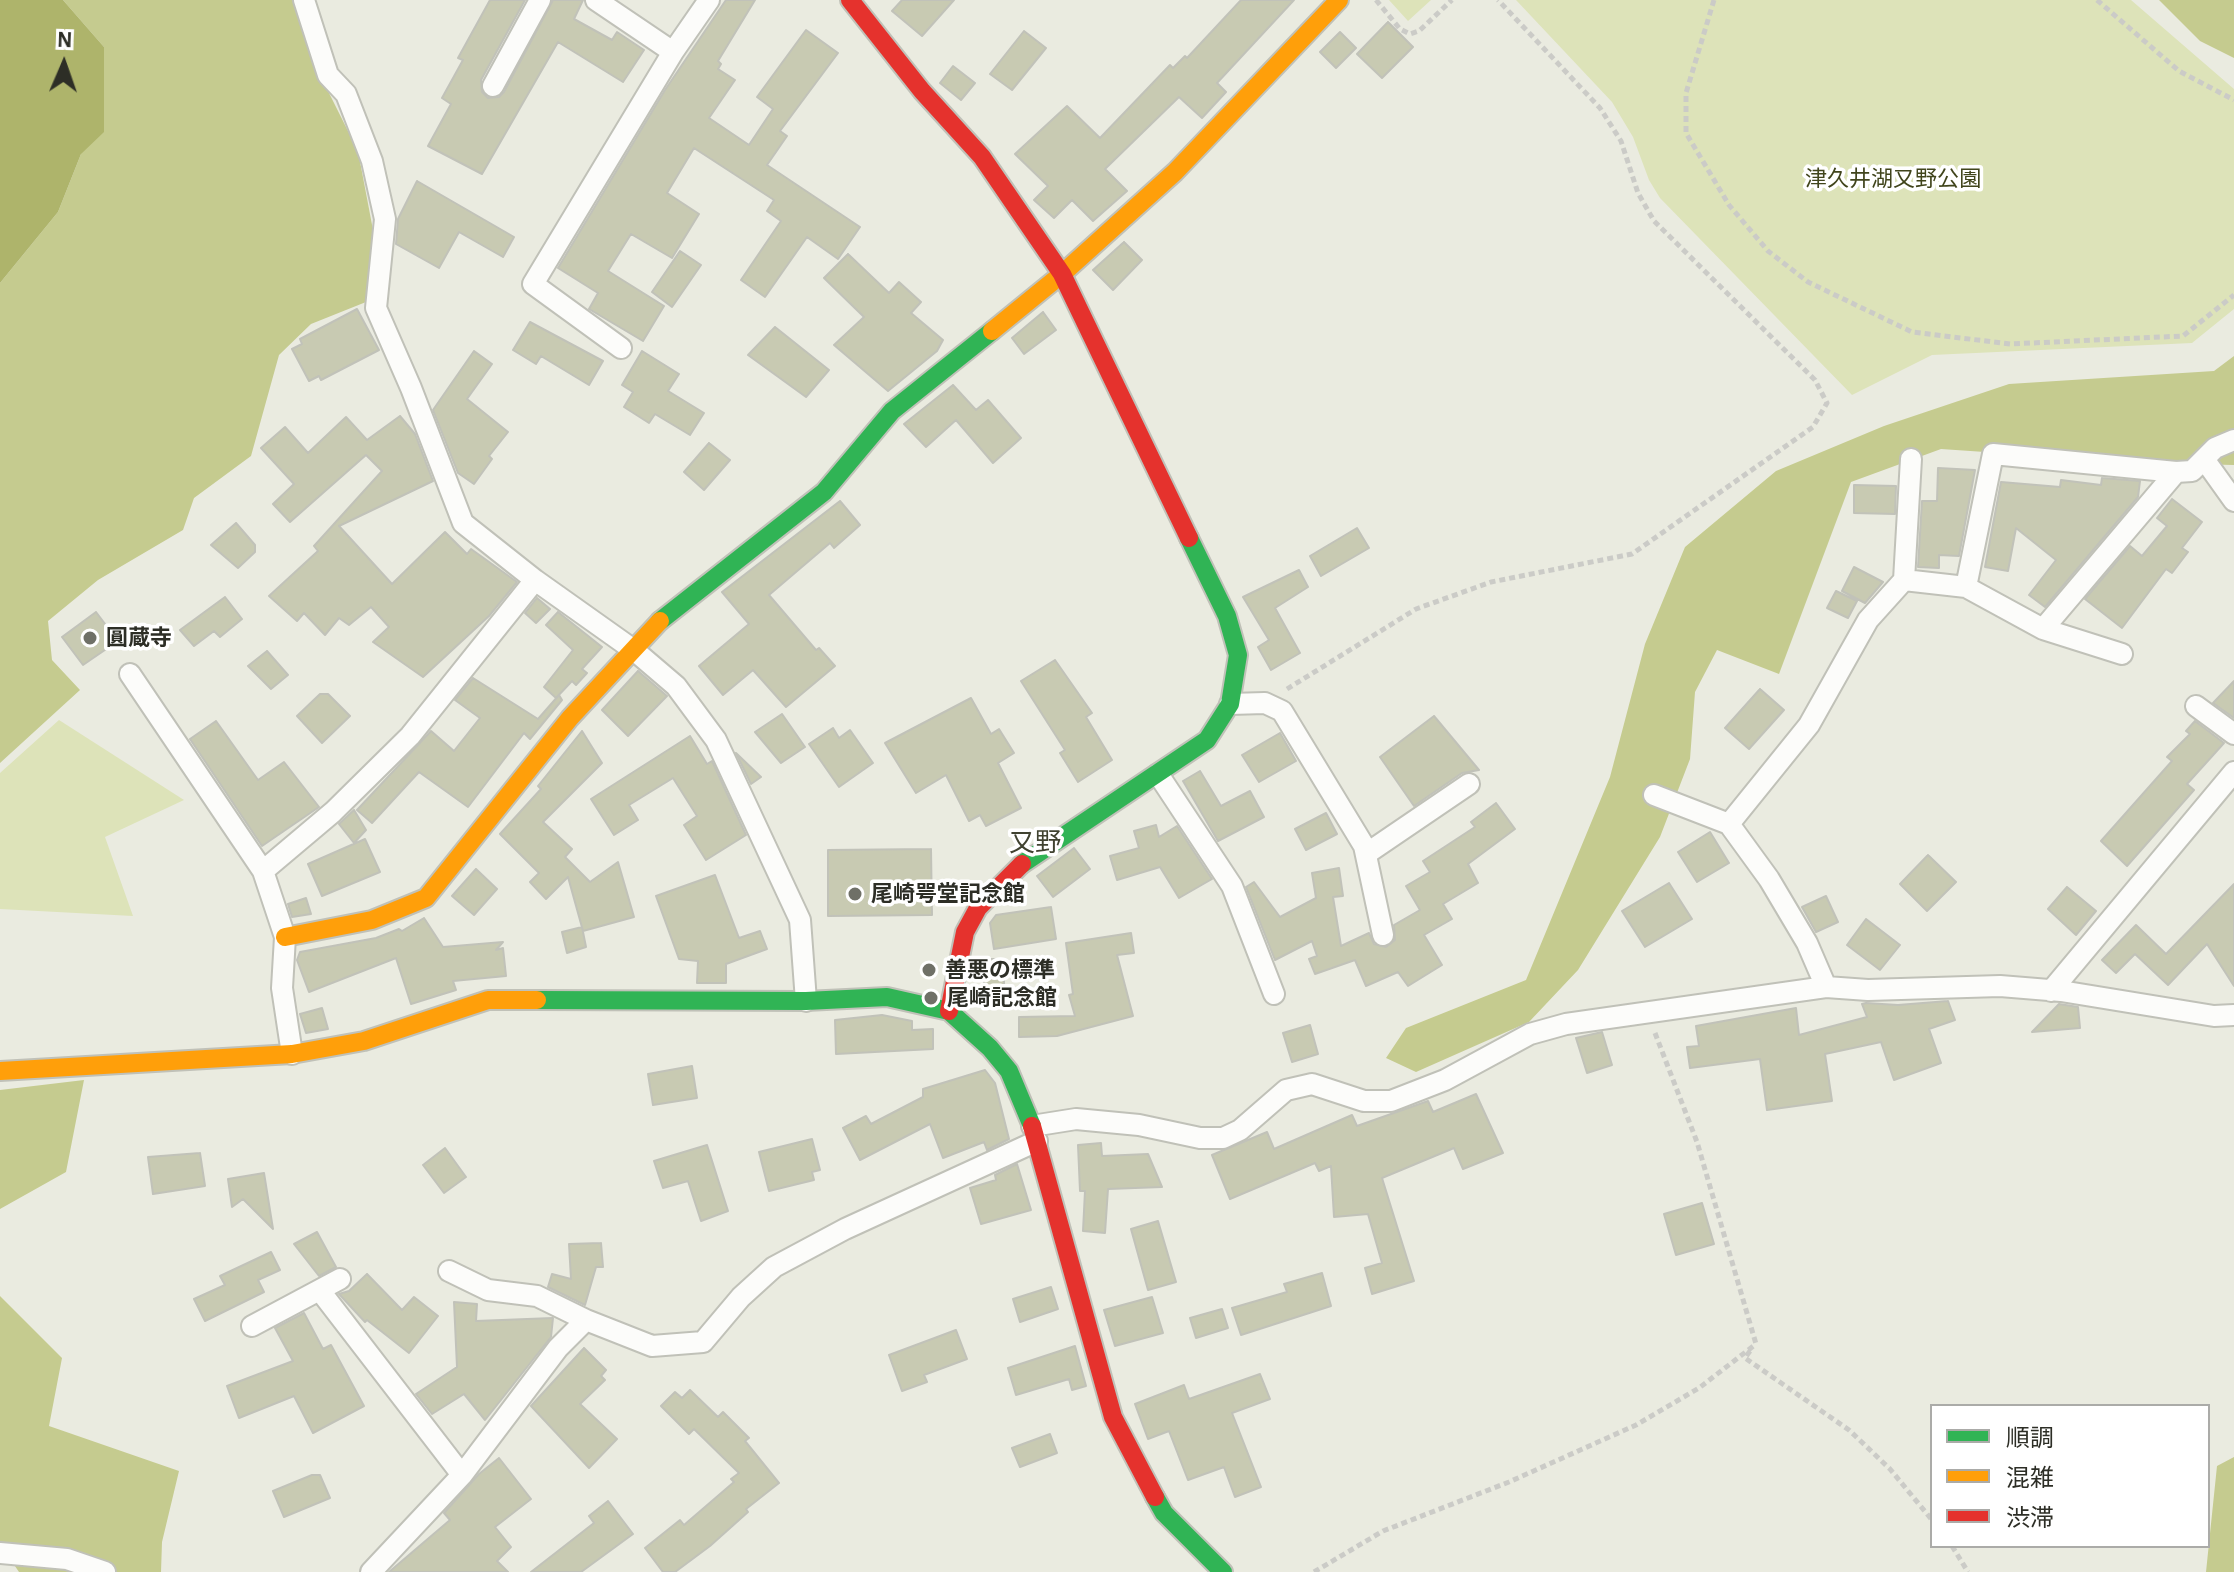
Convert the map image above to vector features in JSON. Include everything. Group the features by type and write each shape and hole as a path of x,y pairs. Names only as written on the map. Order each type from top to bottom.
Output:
{"street":[{"path":"304,0 328,75 346,94 375,175 385,219 376,308 463,523 535,580 635,651 676,686 716,740 800,920 806,1001"},
{"path":"493,86 540,0"},
{"path":"596,0 673,52"},
{"path":"621,348 533,284 673,52 709,0"},
{"path":"850,0 922,91 982,157 1062,274 1227,616 1238,655 1230,704 1207,740 1047,844 1007,876 978,908 965,932 949,1011"},
{"path":"285,937 372,920 426,898 570,718 672,608 824,492 892,411 1062,274 1175,172 1339,0"},
{"path":"1966,587 1993,454 2176,472 2192,471 2215,448 2234,440"},
{"path":"1729,824 1809,725 1868,620 1904,580 1911,459"},
{"path":"2204,459 2234,501"},
{"path":"2043,629 2176,472"},
{"path":"263,871 333,812 410,736 535,580"},
{"path":"1904,580 1966,587 2043,629 2122,654"},
{"path":"130,674 263,871 285,937 282,988 292,1054"},
{"path":"1230,704 1265,703 1282,711 1366,854 1383,935"},
{"path":"2196,706 2234,734"},
{"path":"2051,991 2234,772"},
{"path":"1158,774 1232,886 1274,994"},
{"path":"1366,854 1469,784"},
{"path":"1654,795 1729,824 1769,879 1800,930 1826,987"},
{"path":"449,1271 488,1290 537,1296 586,1320 652,1346 703,1342 741,1297 774,1267 1035,1134 1076,1119 1139,1125 1200,1138 1223,1138 1240,1130 1286,1090 1312,1084 1364,1101 1391,1101 1445,1080 1530,1034 1566,1024 1646,1010 1826,987 1868,990 2000,986 2224,1016 2234,997"},
{"path":"0,1071 292,1054 364,1041 488,1000 806,1001 887,997 949,1011 990,1048 1009,1071 1035,1134 1122,1438 1143,1482 1164,1513 1223,1572"},
{"path":"252,1326 321,1292 340,1279"},
{"path":"321,1292 462,1475"},
{"path":"371,1572 462,1475 558,1348 586,1320"},
{"path":"0,1553 67,1559 105,1572"}],"path":[{"path":"1376,0 1400,29 1410,34 1419,31 1452,0"},
{"path":"1265,703 1416,609 1491,582 1632,554 1813,427 1827,403 1815,380 1654,221 1638,193 1621,141 1600,108 1498,0"},
{"path":"1714,0 1686,93 1686,133 1729,205 1768,251 1808,282 1912,332 2010,344 2183,336 2234,295"},
{"path":"2097,0 2179,71 2234,100"},
{"path":"1646,1010 1697,1142 1756,1344"},
{"path":"1756,1344 1745,1358 1849,1430 1890,1469 1930,1518"},
{"path":"1314,1572 1383,1531 1509,1482 1636,1425 1699,1388 1756,1344"},
{"path":"1953,1548 1968,1572"}],"green space":[{"path":"1389,0 1431,0 1408,21"},
{"name":"津久井湖又野公園","path":"1516,0 2131,0 2234,89 2234,309 2192,343 1932,355 1852,395 1660,198 1649,180 1633,137 1612,102"},
{"path":"59,720 184,800 105,837 133,916 0,909 0,773"}],"shaded area":[{"path":"0,0 63,0 104,47 104,132 81,154 58,212 0,283"},
{"path":"63,0 296,0 313,61 358,151 373,230 366,302 311,324 279,355 251,456 194,498 183,530 98,580 48,621 52,660 80,690 0,763 0,283 58,212 81,154 104,47"},
{"path":"2159,0 2234,0 2234,58 2200,41"},
{"path":"2234,356 2234,465 2146,463 1941,449 1851,482 1779,674 1717,650 1695,692 1690,759 1660,837 1578,970 1529,1022 1416,1072 1386,1058 1406,1028 1526,980 1610,777 1645,644 1685,547 1776,471 1884,426 2009,384 2214,371"},
{"path":"84,1080 66,1172 0,1209 0,1090"},
{"path":"0,1296 62,1358 49,1426 179,1471 162,1542 161,1572 19,1572 0,1544"},
{"path":"2234,1457 2234,1572 2206,1572 2217,1466"}],"building":[{"path":"490,0 525,0 481,80 482,92 488,98 499,97 504,92 553,0 583,0 574,19 612,40 617,32 644,50 623,82 558,42 482,174 428,146 451,104 442,98 463,60 458,58"},
{"path":"726,0 755,0 718,61 721,64 718,69 735,80 709,118 749,145 773,109 757,97 806,30 838,53 780,131 787,136 767,165 860,227 838,259 807,237 765,297 741,280 781,221 767,211 774,200 694,148 667,193 699,214 672,258 631,234 608,271 664,306 643,341 589,309 598,293 558,268 665,90"},
{"path":"902,0 954,0 922,36 892,11"},
{"path":"1241,0 1294,0 1217,83 1226,92 1202,118 1179,97 1105,169 1127,191 1093,221 1072,200 1054,218 1034,200 1048,186 1015,154 1067,106 1100,138 1170,65 1173,68 1185,56 1187,58"},
{"path":"1388,22 1413,47 1382,78 1357,54"},
{"path":"1024,31 1046,48 1012,90 990,74"},
{"path":"1340,32 1356,48 1336,68 1320,52"},
{"path":"953,66 975,83 961,100 940,83"},
{"path":"417,181 514,237 503,257 459,232 439,268 396,244 398,219"},
{"path":"1124,242 1142,260 1113,290 1093,270"},
{"path":"680,251 701,265 672,307 652,292"},
{"path":"848,254 889,293 899,282 921,302 911,313 943,340 937,351 888,391 834,345 864,317 824,278"},
{"path":"357,309 379,350 321,380 319,376 309,381 292,349 302,344 300,339"},
{"path":"1043,312 1056,330 1024,354 1012,338"},
{"path":"530,322 603,361 589,385 541,356 536,364 513,350"},
{"path":"775,327 829,370 806,397 748,355"},
{"path":"474,351 492,364 467,399 508,432 489,456 492,459 474,484 458,473 433,410"},
{"path":"642,351 679,374 668,391 704,413 690,435 655,414 649,423 624,407 633,392 622,385"},
{"path":"953,385 976,410 988,400 1021,438 993,463 956,420 926,447 904,424"},
{"path":"400,416 415,434 433,481 339,526 392,584 445,532 467,554 471,549 517,582 489,616 423,677 373,642 389,627 371,607 349,625 339,618 325,635 304,613 297,621 269,596 318,551 314,546 382,471 366,455 290,522 273,504 294,484 261,448 285,427 308,453 346,417 367,440"},
{"path":"709,443 730,460 704,490 684,472"},
{"path":"1938,468 1975,470 1959,556 1939,555 1939,568 1918,567 1922,501 1937,501"},
{"path":"2102,478 2140,481 2138,497 2045,607 2029,595 2056,560 2016,528 2008,571 1985,567 2001,482 2060,487 2061,480 2101,485"},
{"path":"1854,485 1896,486 1895,514 1854,513"},
{"path":"2172,499 2202,522 2182,548 2188,552 2172,573 2166,569 2122,628 2085,599 2130,546 2142,556 2167,526 2157,518"},
{"path":"840,501 860,525 834,548 830,543 769,595 816,650 819,648 835,666 786,707 753,670 723,695 699,666 749,624 722,592"},
{"path":"236,523 255,545 255,552 238,568 211,545"},
{"path":"1357,528 1369,548 1321,576 1310,556"},
{"path":"1854,567 1883,582 1865,603 1842,591"},
{"path":"1299,570 1308,587 1275,608 1300,653 1271,670 1258,647 1269,640 1243,597"},
{"path":"1836,591 1857,601 1848,618 1827,608"},
{"path":"225,597 242,619 220,637 214,631 194,646 180,630"},
{"path":"537,598 550,609 536,623 525,613"},
{"path":"96,612 118,641 83,665 62,637"},
{"path":"558,612 602,647 582,669 587,673 576,685 572,681 556,698 544,687 573,650 546,625"},
{"path":"267,651 288,675 271,689 248,666"},
{"path":"1055,660 1092,713 1086,717 1112,760 1078,782 1060,753 1065,750 1021,681"},
{"path":"638,671 667,696 628,736 602,710"},
{"path":"473,678 538,719 559,695 562,700 530,739 524,733 468,807 419,772 372,823 357,810 431,731 454,751 480,718 455,700"},
{"path":"2234,681 2234,718 2213,703"},
{"path":"1760,689 1784,710 1749,749 1725,728"},
{"path":"320,694 328,694 350,716 322,743 297,716"},
{"path":"971,698 991,734 999,729 1014,753 998,763 1021,808 986,826 980,815 969,821 946,775 916,793 885,743"},
{"path":"782,714 805,747 781,763 755,732"},
{"path":"1434,716 1479,770 1462,773 1414,806 1380,757"},
{"path":"216,721 258,780 284,762 319,807 262,846 190,739"},
{"path":"2195,721 2224,743 2187,784 2194,790 2127,866 2101,841 2172,761 2167,757 2190,734 2186,731"},
{"path":"833,728 839,738 850,730 873,763 839,787 809,744"},
{"path":"582,731 602,763 543,822 572,849 565,857 590,882 618,862 634,917 583,931 568,877 546,899 530,882 539,873 500,834 541,789 538,786"},
{"path":"1280,733 1296,761 1259,782 1242,755"},
{"path":"690,736 707,764 712,761 746,835 706,860 684,825 697,816 673,778 629,805 638,820 614,835 591,799"},
{"path":"736,753 761,777 751,784"},
{"path":"1200,771 1221,806 1250,791 1264,817 1218,841 1183,781"},
{"path":"1496,803 1515,829 1468,864 1478,883 1443,904 1452,919 1424,935 1442,965 1408,986 1398,972 1366,986 1355,960 1315,974 1309,959 1317,956 1312,941 1275,960 1246,887 1254,882 1280,917 1316,898 1312,873 1339,868 1343,896 1333,897 1341,946 1369,933 1374,944 1386,947 1395,940 1394,925 1420,910 1406,886 1430,872 1423,861 1475,827 1471,822"},
{"path":"354,810 366,830 354,843 339,824"},
{"path":"1326,813 1337,834 1306,850 1295,829"},
{"path":"1156,825 1159,837 1177,826 1212,879 1179,898 1160,867 1117,880 1110,856 1139,848 1134,831"},
{"path":"1710,832 1729,863 1697,882 1678,852"},
{"path":"365,839 380,872 322,896 308,864"},
{"path":"1074,848 1090,869 1053,897 1037,876"},
{"path":"931,849 932,915 828,916 828,850"},
{"path":"1928,855 1956,882 1927,911 1900,884"},
{"path":"476,869 497,889 474,915 452,896"},
{"path":"715,875 739,938 760,931 767,949 726,964 726,983 697,983 698,961 679,959 656,896"},
{"path":"1669,883 1692,919 1645,947 1622,911"},
{"path":"2234,884 2234,986 2207,944 2168,985 2135,954 2116,973 2102,960 2136,925 2166,954"},
{"path":"2067,887 2096,911 2076,935 2048,909"},
{"path":"1826,896 1838,922 1816,932 1802,907"},
{"path":"306,898 311,914 292,917 288,904"},
{"path":"1051,907 1056,939 994,949 990,923 996,915"},
{"path":"424,918 443,947 503,942 496,950 503,948 506,976 453,981 456,990 411,1004 396,958 309,992 297,960 300,952 376,938 399,929 402,931"},
{"path":"1866,919 1900,945 1880,970 1847,945"},
{"path":"582,927 586,947 567,953 562,932"},
{"path":"1131,933 1134,953 1117,955 1133,1016 1057,1036 1019,1037 1019,1017 1075,1016 1069,995 1073,994 1066,943"},
{"path":"984,959 1004,959 1004,989 984,989"},
{"path":"1948,1001 1955,1020 1929,1029 1941,1063 1894,1080 1881,1042 1825,1054 1832,1101 1767,1110 1760,1059 1690,1068 1687,1047 1699,1046 1696,1026 1796,1008 1799,1035 1867,1017 1862,1004 1866,1003 1898,1005"},
{"path":"2059,1004 2078,1007 2080,1028 2032,1032"},
{"path":"322,1008 328,1029 306,1033 300,1014"},
{"path":"882,1015 912,1021 912,1030 933,1029 933,1049 836,1054 835,1020"},
{"path":"1310,1025 1318,1054 1292,1062 1283,1033"},
{"path":"1602,1032 1612,1065 1587,1073 1576,1038"},
{"path":"692,1066 697,1098 653,1105 648,1074"},
{"path":"985,1070 995,1083 1009,1139 987,1150 984,1142 943,1158 930,1124 860,1160 843,1128 866,1116 871,1124 923,1097 923,1089"},
{"path":"1476,1094 1503,1153 1463,1169 1454,1148 1382,1178 1414,1281 1372,1294 1365,1268 1382,1263 1368,1214 1334,1217 1331,1166 1319,1171 1315,1163 1230,1199 1212,1155 1267,1132 1274,1149 1352,1115 1357,1126 1428,1101 1433,1112"},
{"path":"812,1139 820,1170 812,1172 814,1180 769,1191 759,1152"},
{"path":"1101,1143 1102,1156 1148,1154 1162,1187 1108,1189 1105,1233 1083,1231 1085,1191 1080,1191 1078,1145"},
{"path":"707,1145 728,1211 701,1221 688,1181 663,1188 654,1161"},
{"path":"445,1148 466,1177 444,1193 423,1165"},
{"path":"200,1153 205,1186 153,1194 148,1157"},
{"path":"1017,1164 1031,1210 981,1224 970,1188 996,1180 995,1175"},
{"path":"264,1173 273,1229 243,1199 232,1207 228,1179"},
{"path":"1702,1203 1714,1244 1676,1255 1664,1214"},
{"path":"1158,1221 1176,1282 1148,1290 1131,1229"},
{"path":"317,1232 336,1267 319,1276 294,1244"},
{"path":"601,1243 603,1267 596,1267 585,1305 548,1287 552,1274 571,1279 569,1244"},
{"path":"271,1252 280,1270 258,1280 264,1292 205,1321 194,1299 225,1285 220,1276"},
{"path":"1322,1273 1331,1306 1241,1335 1232,1308 1287,1292 1284,1284"},
{"path":"367,1274 402,1310 414,1297 438,1316 409,1353 367,1320 365,1322 339,1294 349,1291"},
{"path":"1051,1287 1058,1309 1020,1322 1013,1299"},
{"path":"1152,1297 1163,1333 1115,1346 1104,1310"},
{"path":"454,1302 477,1304 476,1321 553,1318 551,1337 485,1420 464,1394 432,1414 416,1394 457,1367"},
{"path":"1222,1309 1228,1328 1196,1338 1190,1318"},
{"path":"304,1313 323,1349 331,1345 364,1406 313,1433 294,1396 239,1418 227,1386 293,1361 275,1328"},
{"path":"956,1330 967,1359 924,1375 927,1382 902,1391 889,1355"},
{"path":"1075,1346 1086,1386 1072,1390 1069,1379 1016,1395 1008,1368"},
{"path":"584,1348 606,1370 601,1376 605,1380 580,1404 617,1439 589,1468 531,1406"},
{"path":"1260,1374 1270,1399 1232,1413 1261,1487 1235,1497 1224,1467 1188,1480 1169,1431 1148,1439 1135,1404 1184,1385 1189,1399"},
{"path":"690,1390 718,1417 723,1412 749,1438 745,1441 779,1483 746,1509 748,1512 710,1546 675,1572 663,1572 645,1548 680,1520 684,1525 734,1482 731,1479 739,1473 694,1429 689,1434 661,1406 675,1392 682,1398"},
{"path":"1050,1434 1057,1453 1020,1467 1012,1448"},
{"path":"499,1458 531,1499 495,1527 511,1547 497,1561 508,1572 389,1572 450,1520 444,1513 479,1474"},
{"path":"312,1475 320,1475 330,1498 284,1517 273,1491"},
{"path":"608,1501 633,1534 581,1572 531,1572 594,1523 589,1516"}],"traffic: fast":[{"path":"660,621 824,492 892,411 992,331"},
{"path":"1022,864 1207,740 1230,704 1238,655 1227,616 1189,538"},
{"path":"537,1000 806,1001 887,997 949,1011 990,1048 1009,1071 1032,1126"},
{"path":"1155,1497 1164,1513 1223,1572"}],"traffic: slow":[{"path":"992,331 1062,274 1175,172 1339,0"},
{"path":"285,937 372,920 426,898 570,718 660,621"},
{"path":"0,1071 292,1054 364,1041 488,1000 537,1000"}],"traffic: jam":[{"path":"850,0 922,91 982,157 1062,274 1189,538"},
{"path":"949,1011 965,932 978,908 1022,864"},
{"path":"1032,1126 1113,1417 1155,1497"}],"place":[{"name":"圓蔵寺","path":"90,638"},
{"name":"尾崎咢堂記念館","path":"855,894"},
{"name":"善悪の標準","path":"929,970"},
{"name":"尾崎記念館","path":"931,998"}],"district":[{"name":"又野","path":"1035,843"}]}
